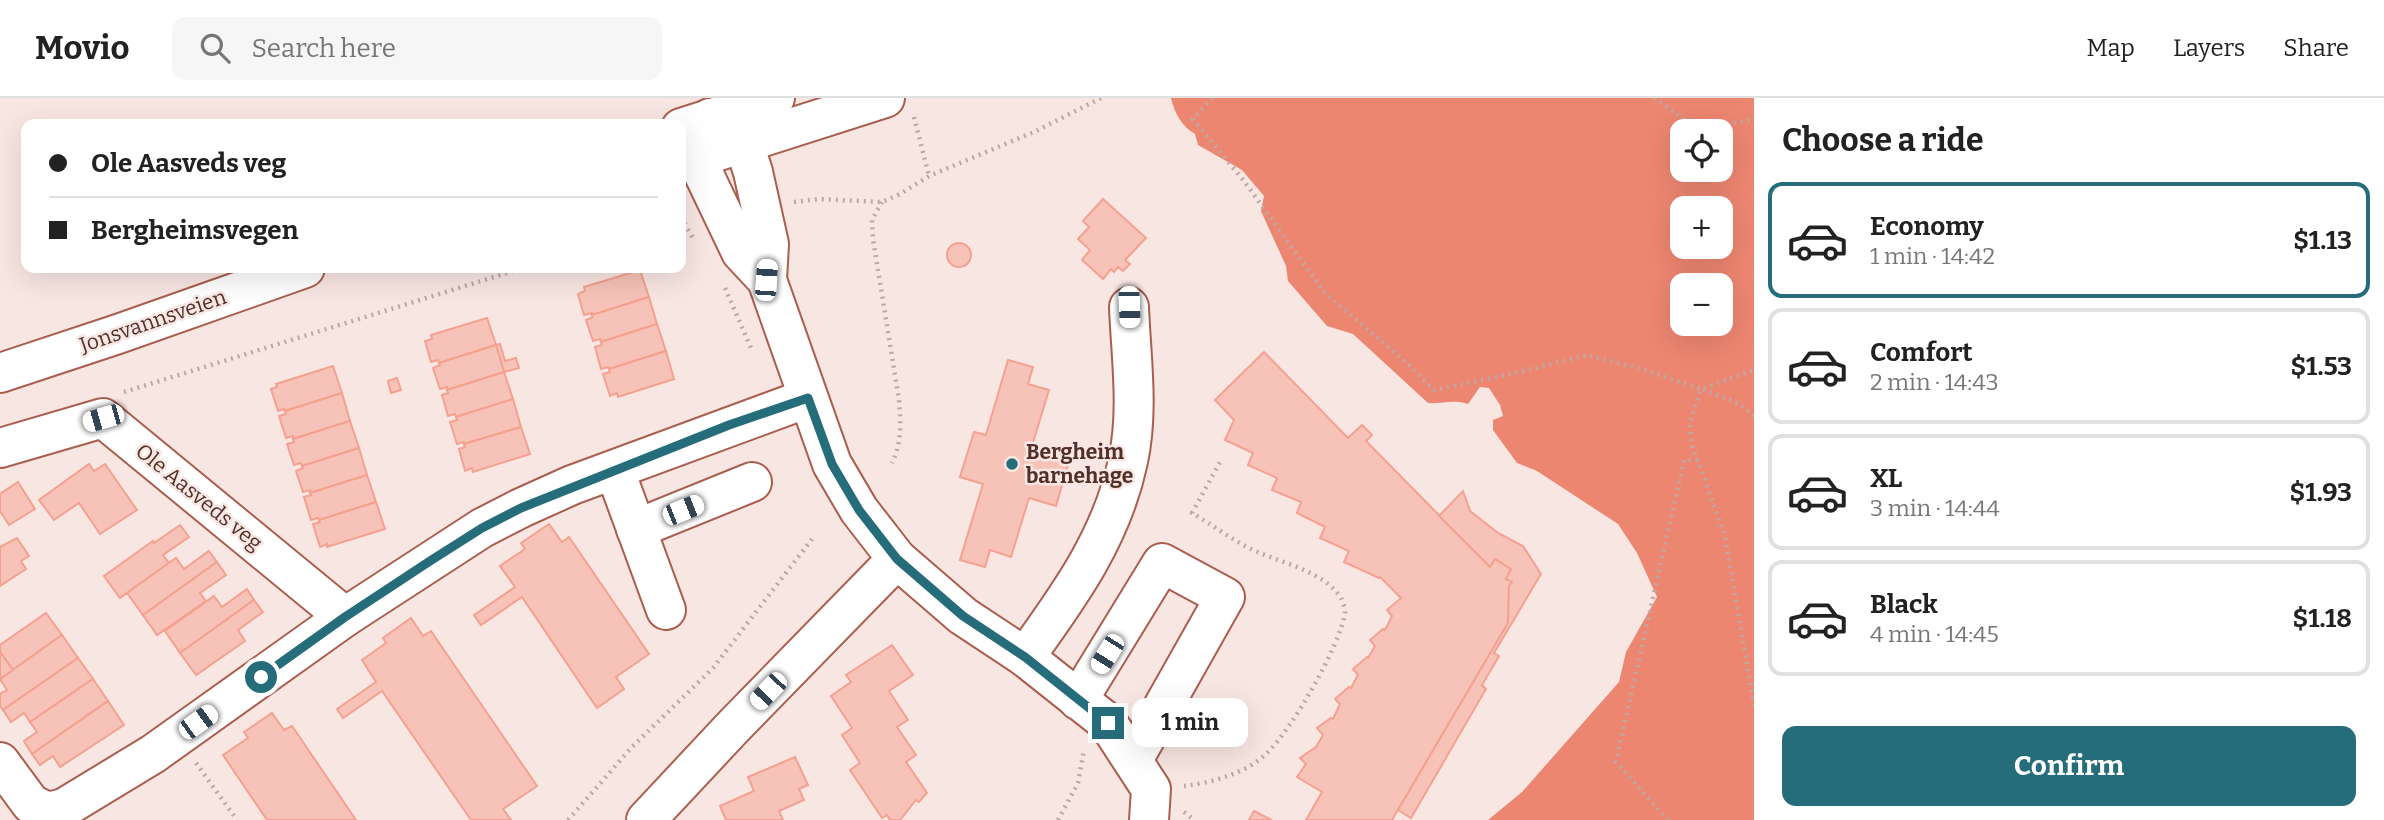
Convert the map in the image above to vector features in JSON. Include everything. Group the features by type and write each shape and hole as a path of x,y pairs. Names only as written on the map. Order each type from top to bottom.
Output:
{"street":[{"path":"692,142 775,98"},
{"path":"692,142 744,144 899,105"},
{"path":"692,142 741,253 766,280 832,464 859,510 897,559 963,616 1025,657 1108,723 1144,790"},
{"path":"744,144 754,172 769,244 766,280"},
{"name":"Jonsvannsveien","path":"0,373 291,273"},
{"path":"1025,657 1076,586 1097,550 1115,509 1129,460 1133,405 1129,307"},
{"path":"0,762 31,804 48,812 64,808 177,737 345,617 482,528 572,485 808,398"},
{"name":"Ole Aasveds veg","path":"0,448 103,418 345,617"},
{"path":"615,471 666,611"},
{"path":"636,529 752,482"},
{"path":"646,820 897,559"},
{"path":"1079,700 1163,563 1225,597 1144,790"}],"path":[{"path":"784,204 819,199 882,202 929,176 1034,132 1101,98"},
{"path":"1212,98 1193,119 1244,181 1324,292 1408,364 1434,390 1588,355 1701,389 1738,403 1754,416"},
{"path":"1654,98 1699,130 1754,119"},
{"path":"899,105 929,176"},
{"path":"882,202 872,220 901,426 899,447 892,463"},
{"path":"113,396 507,273"},
{"path":"1701,389 1754,370"},
{"path":"1701,389 1690,422 1691,442 1725,536 1754,705"},
{"path":"1668,820 1616,762 1684,460 1698,460"},
{"path":"1144,790 1201,784 1243,769 1266,754 1287,729 1326,662 1340,630 1345,610 1341,598 1327,583 1300,568 1248,548 1192,513 1220,462"},
{"path":"568,820 632,747 713,668 812,539"},
{"path":"177,737 237,820"},
{"path":"1058,820 1078,783"}],"shaded area":[{"path":"1171,98 1754,98 1754,820 1488,820 1522,792 1619,682 1626,652 1657,597 1637,553 1618,524 1537,471 1517,463 1493,430 1493,420 1503,416 1500,405 1489,388 1480,387 1468,404 1428,403 1353,334 1327,326 1288,281 1286,266 1261,211 1264,196 1242,170 1198,145 1195,134 1176,114"}],"building":[{"path":"1103,199 1146,238 1125,260 1130,264 1123,271 1118,267 1114,272 1111,269 1103,279 1082,260 1090,250 1078,239 1089,227 1083,221"},
{"path":"959,243 968,246 971,255 968,264 959,267 950,264 947,255 950,246"},
{"path":"630,273 641,273 649,297 592,315 584,315 578,294 585,291 584,287"},
{"path":"649,297 657,324 601,342 600,339 593,341 586,320 593,317 592,315"},
{"path":"487,318 496,345 439,363 438,360 431,362 425,341 432,339 431,335"},
{"path":"657,324 666,351 609,369 601,369 595,347 602,345 601,342"},
{"path":"500,344 505,361 516,358 519,368 504,372 496,345"},
{"path":"496,345 504,372 447,390 447,387 440,389 433,368 440,365 439,363"},
{"path":"666,351 674,379 618,397 617,393 610,396 603,374 610,372 609,369"},
{"path":"1264,352 1348,438 1362,425 1372,435 1366,441 1490,567 1495,559 1511,569 1506,579 1512,582 1509,586 1508,623 1392,820 1306,820 1322,792 1297,777 1306,764 1300,758 1316,747 1323,735 1317,728 1333,719 1340,704 1335,699 1351,688 1358,675 1353,669 1368,658 1375,646 1370,640 1385,630 1392,616 1387,610 1401,598 1380,577 1344,562 1349,551 1320,538 1325,527 1297,513 1301,502 1272,490 1277,478 1248,465 1253,453 1225,440 1234,420 1215,400"},
{"path":"1008,360 1033,367 1028,384 1049,390 1031,449 1069,461 1056,506 1029,498 1011,557 990,550 985,567 960,560 983,484 960,477 974,432 986,435"},
{"path":"333,366 342,393 278,411 271,389 277,387 276,384"},
{"path":"504,372 513,399 456,417 455,414 448,416 442,395 448,393 447,390"},
{"path":"397,378 401,390 391,393 388,381"},
{"path":"342,393 350,421 293,439 293,436 286,438 279,416 286,414 285,411"},
{"path":"513,399 521,427 457,444 450,422 457,420 456,417"},
{"path":"350,421 359,448 302,466 301,463 294,465 287,444 294,442 293,439"},
{"path":"521,427 530,454 473,472 472,468 465,471 459,449 465,447 464,444"},
{"path":"359,448 367,475 310,493 310,490 303,492 296,471 303,468 302,466"},
{"path":"89,464 94,471 105,464 137,510 100,534 79,503 54,520 39,500"},
{"path":"367,475 376,502 319,520 311,520 304,497"},
{"path":"18,482 35,509 9,525 0,511 0,494"},
{"path":"1463,491 1470,511 1498,533 1523,546 1541,574 1494,653 1499,656 1482,685 1486,689 1411,818 1398,810 1508,623 1509,586 1512,582 1506,579 1511,569 1495,559 1490,567 1439,516"},
{"path":"376,502 385,529 320,547 313,524"},
{"path":"549,524 562,542 569,537 649,654 616,677 624,689 597,708 522,597 481,625 474,615 515,587 500,566 525,549 521,543"},
{"path":"180,525 189,537 163,555 169,563 120,598 104,576"},
{"path":"17,538 29,556 21,561 26,569 0,586 0,547"},
{"path":"209,551 217,562 143,615 127,593 176,558 184,569"},
{"path":"217,562 226,575 200,593 206,601 157,635 143,615"},
{"path":"247,589 254,600 180,653 165,631 214,596 222,607"},
{"path":"254,600 263,612 238,630 245,641 196,675 180,653"},
{"path":"46,613 62,635 13,670 0,652 0,645"},
{"path":"411,618 423,636 431,631 537,786 503,809 511,820 471,820 382,691 343,718 337,709 376,682 362,660 386,643 383,638"},
{"path":"62,635 78,658 3,710 0,706 0,694 7,690 0,679"},
{"path":"892,645 913,675 889,691 908,720 897,727 916,755 906,762 927,793 919,802 916,800 900,820 890,820 887,815 882,818 850,770 860,763 842,735 852,728 831,696 851,682 846,675"},
{"path":"0,652 13,670 0,679"},
{"path":"78,658 93,679 30,722 24,713 11,722 3,710"},
{"path":"93,679 108,701 32,754 24,741 37,732 30,722"},
{"path":"108,701 124,725 60,767 53,756 40,765 32,754"},
{"path":"272,713 284,730 292,726 356,820 267,820 223,755 248,738 244,732"},
{"path":"795,757 808,785 799,789 804,800 779,811 783,820 726,820 720,806 754,791 748,777"},
{"path":"1254,811 1272,820 1249,820"}],"place":[{"name":"Bergheim barnehage","path":"1012,464"}],"route":[{"path":"261,677 430,561 482,528 521,508 572,485 808,398 832,464 859,510 897,559 963,616 1025,657 1108,723"}]}
